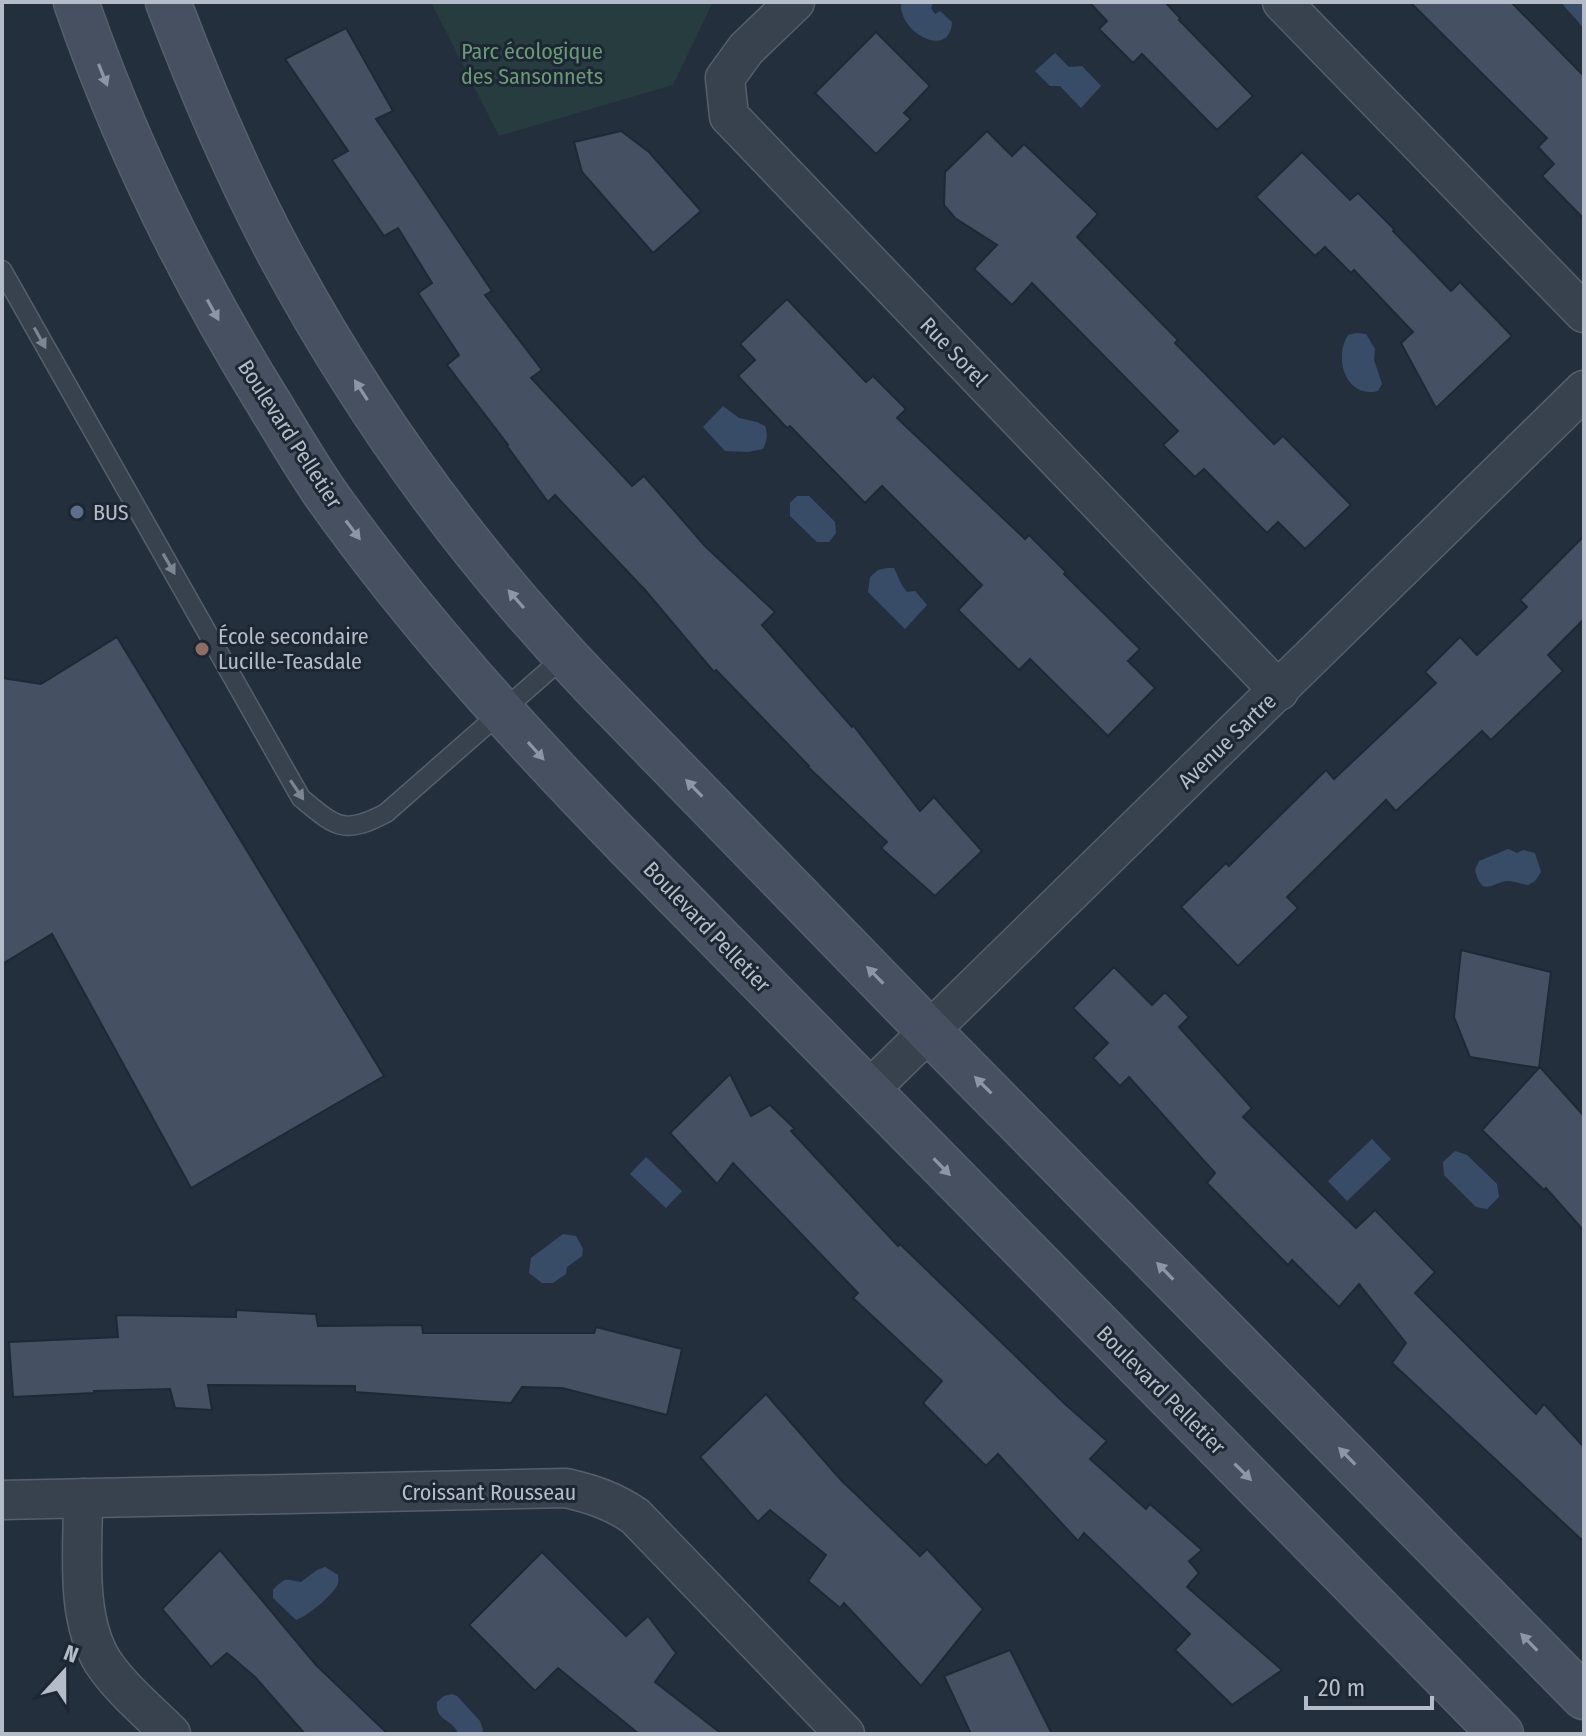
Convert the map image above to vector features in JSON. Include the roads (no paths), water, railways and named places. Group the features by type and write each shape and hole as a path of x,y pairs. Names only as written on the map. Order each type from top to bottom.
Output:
{"street":[{"name":"Boulevard Pelletier","path":"76,2 144,174 211,306 324,491 426,626 547,763 618,837 1501,1734"},
{"path":"168,2 191,65 246,187 319,324 401,451 489,568 565,656 1584,1697"},
{"name":"Rue Sorel","path":"795,2 746,49 725,78 729,116 1279,691"},
{"path":"1282,2 1584,313"},
{"name":"Avenue Sartre","path":"868,1091 1584,390"},
{"name":"Croissant Rousseau","path":"2,1500 566,1488 592,1494 614,1502 635,1516 845,1734"},
{"path":"83,1498 84,1609 90,1638 104,1663 171,1734"}],"lane":[{"path":"2,270 301,798 329,821 348,827 366,823 386,813 565,656"}],"water":[{"path":"904,2 932,2 931,8 935,14 940,11 952,22 949,33 935,41 916,33 903,15 901,5"},
{"path":"1561,2 1584,2 1584,30 1579,22"},
{"path":"1055,53 1069,67 1082,66 1101,86 1081,108 1060,86 1050,86 1035,71"},
{"path":"1366,334 1375,349 1374,360 1382,384 1378,391 1358,389 1345,375 1342,365 1344,344 1348,335"},
{"path":"723,406 739,418 765,426 767,438 763,449 725,451 703,427"},
{"path":"797,496 809,496 835,522 836,533 829,542 817,542 790,516 790,503"},
{"path":"894,568 907,592 915,591 927,605 905,629 868,592 870,577 878,570"},
{"path":"1508,849 1517,853 1523,850 1535,853 1541,872 1535,881 1528,885 1507,881 1488,887 1481,884 1475,870 1479,861"},
{"path":"1372,1139 1391,1159 1347,1201 1328,1181"},
{"path":"1455,1151 1467,1155 1497,1184 1499,1197 1487,1209 1476,1207 1444,1175 1443,1162"},
{"path":"646,1157 682,1191 666,1208 630,1174"},
{"path":"563,1234 576,1236 583,1249 582,1256 553,1283 542,1283 529,1273 531,1258"},
{"path":"325,1567 338,1575 336,1588 301,1618 296,1620 273,1598 273,1590 283,1581 301,1582"},
{"path":"452,1694 480,1721 481,1734 458,1734 441,1717 437,1702"}],"place":[{"name":"BUS","path":"77,512"},
{"name":"École secondaire Lucille-Teasdale","path":"202,649"}],"park label":[{"name":"Parc écologique des Sansonnets","path":"532,64"}]}
